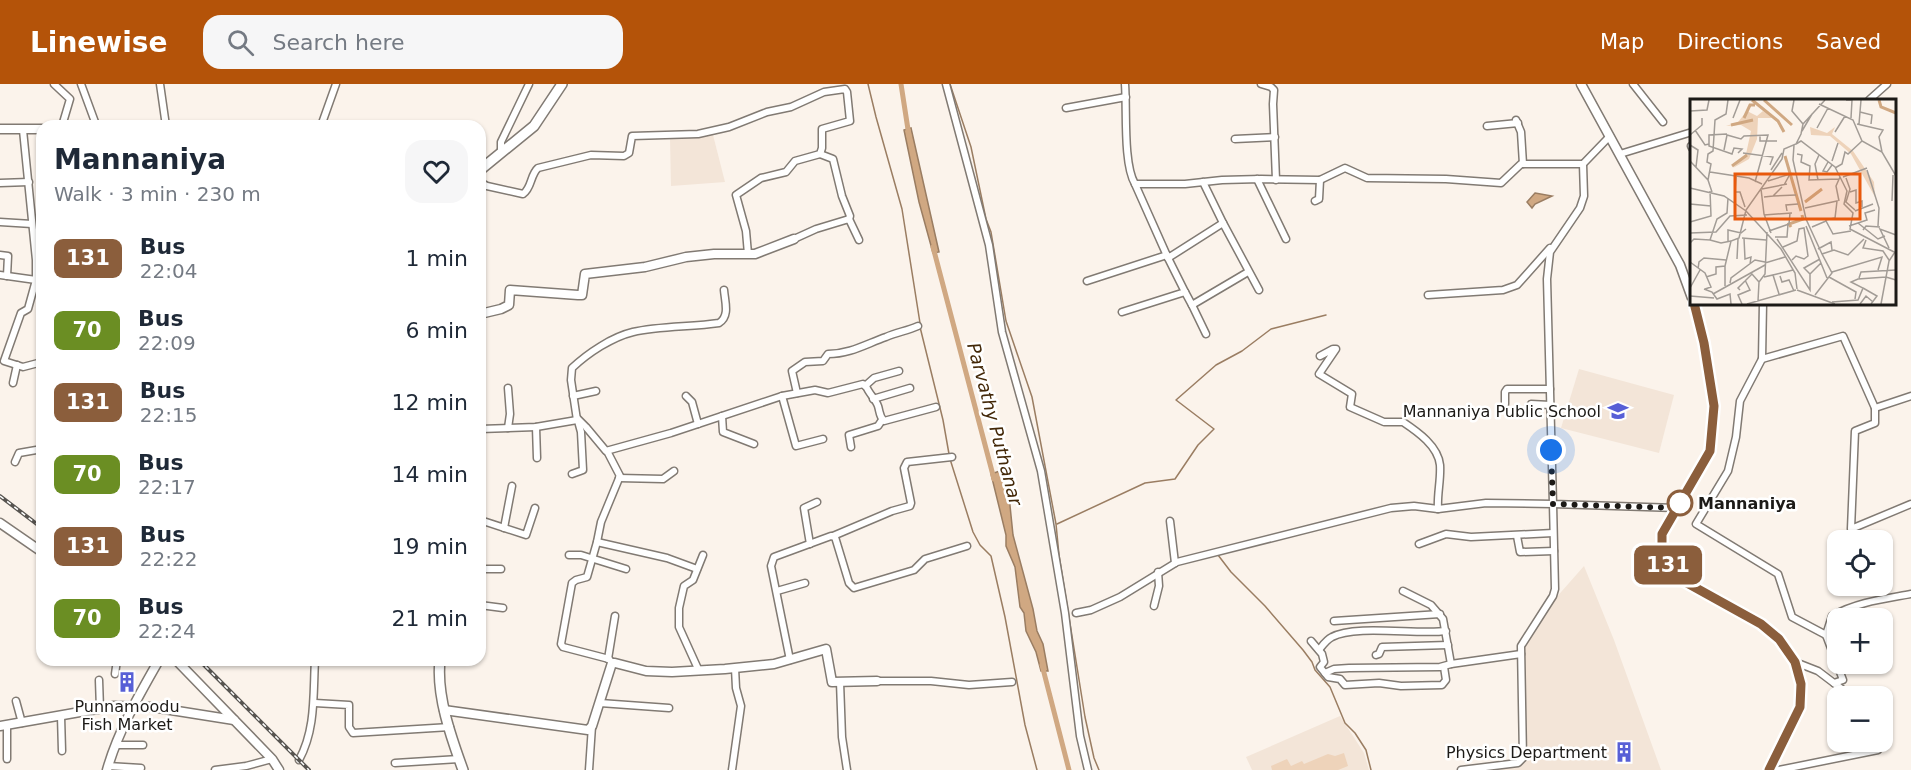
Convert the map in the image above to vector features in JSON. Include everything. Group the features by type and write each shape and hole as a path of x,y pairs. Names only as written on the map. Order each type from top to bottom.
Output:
{"main road":[{"path":"486,165 534,126 562,84"},
{"path":"1581,84 1680,265 1690,292"},
{"path":"0,129 36,129"},
{"path":"486,313 509,305 510,290 578,296 582,295 585,274 645,267 686,257 748,254 769,250 794,240"},
{"path":"1694,304 1704,343 1714,406 1710,451 1662,534 1662,555 1678,578 1761,624 1779,639 1795,662 1801,684 1800,707 1769,770"},
{"path":"0,523 36,548"},
{"path":"444,710 588,730 592,726 600,703 610,661 646,671 735,668 790,660 826,649 832,682 877,681"},
{"path":"107,768 134,706 156,666"},
{"path":"182,666 272,759 279,770"},
{"path":"440,666 444,710 463,770"},
{"path":"4,726 100,709 134,706 234,720"}],"street":[{"path":"54,84 70,99 64,120"},
{"path":"81,84 94,120"},
{"path":"160,84 165,120"},
{"path":"323,120 336,84"},
{"path":"501,154 501,142 529,84"},
{"path":"946,84 989,245 1002,332 1041,471 1057,564 1080,736 1088,770"},
{"path":"1125,84 1132,178 1206,334"},
{"path":"1261,84 1274,89 1276,180"},
{"path":"1633,84 1663,122"},
{"path":"1870,99 1887,84"},
{"path":"486,185 523,194 527,191 538,168 591,155 624,156 629,153 633,136 698,134 729,128 767,112 790,107 824,92 845,89 850,120 822,129 820,154"},
{"path":"1066,108 1126,97"},
{"path":"1487,126 1517,121 1521,132 1523,164"},
{"path":"23,130 36,280 27,309 21,313 2,360 23,367 36,364"},
{"path":"1620,154 1690,133"},
{"path":"1428,295 1503,290 1513,287 1527,275 1555,243 1580,208 1584,196 1583,164 1610,136"},
{"path":"1234,139 1275,137"},
{"path":"748,254 746,231 736,195 761,178 786,172 795,161 820,154 833,159 849,219 860,240"},
{"path":"1136,184 1185,184 1257,179 1320,180 1346,168 1367,178 1446,179 1501,183 1523,164 1583,164"},
{"path":"1257,179 1286,239"},
{"path":"1316,201 1319,198 1320,180"},
{"path":"0,183 29,182"},
{"path":"1203,182 1259,290"},
{"path":"794,240 816,229 849,219"},
{"path":"0,222 32,224"},
{"path":"1087,280 1168,256 1223,223"},
{"path":"1461,770 1518,763 1522,759 1521,654 1523,641 1554,596 1556,579 1547,279 1550,252 1555,243"},
{"path":"0,255 8,256 4,276 36,280"},
{"path":"1192,305 1248,272"},
{"path":"572,474 583,470 581,432 573,396 572,368 612,340 635,331 719,323 724,320 726,314 724,290"},
{"path":"1122,312 1185,292"},
{"path":"1763,304 1762,359 1740,401 1736,437 1728,471 1696,524 1778,574 1792,617 1826,635"},
{"path":"797,393 792,371 805,362 823,361 828,354 840,354 865,347 918,326"},
{"path":"1762,359 1843,336 1875,408 1875,423 1855,431 1851,529 1911,504"},
{"path":"1320,356 1333,348 1336,349 1320,374 1352,394 1349,406 1384,423 1403,422 1431,445 1440,465 1438,509"},
{"path":"13,383 16,365"},
{"path":"865,386 874,378 899,371"},
{"path":"607,451 782,396 815,390 828,393 863,384 878,406 882,420 878,426 849,435 851,447"},
{"path":"508,388 510,414 508,428"},
{"path":"873,399 910,388"},
{"path":"1505,404 1507,389 1550,389"},
{"path":"573,396 596,391"},
{"path":"686,396 692,402 698,424"},
{"path":"782,396 796,446 823,439"},
{"path":"1875,408 1911,396"},
{"path":"1527,413 1531,404 1550,405"},
{"path":"882,420 936,408"},
{"path":"722,416 723,432 754,444"},
{"path":"486,429 536,427 578,420"},
{"path":"578,420 603,450 607,451 620,478"},
{"path":"536,427 537,458"},
{"path":"15,462 19,453 36,450"},
{"path":"790,660 771,566 774,557 910,506 904,468 907,462 952,457"},
{"path":"620,478 663,479 674,471"},
{"path":"615,616 610,661 563,647 561,644 572,583 587,577 603,514 620,478"},
{"path":"504,528 512,486"},
{"path":"810,544 804,508 817,502"},
{"path":"1076,613 1099,607 1175,562 1391,508 1414,506 1438,509 1486,503 1677,508"},
{"path":"486,522 526,535 535,508"},
{"path":"1170,521 1175,562"},
{"path":"1419,544 1446,534 1471,537 1554,533"},
{"path":"833,536 849,583 854,588 914,570 925,559 967,546"},
{"path":"1517,536 1520,552 1554,551"},
{"path":"597,542 667,558 697,569"},
{"path":"569,555 581,555 626,569"},
{"path":"699,670 679,627 679,608 684,586 693,580 703,555"},
{"path":"486,569 501,569"},
{"path":"1154,606 1159,586 1158,572"},
{"path":"777,591 805,583"},
{"path":"1311,641 1324,660 1320,667 1329,677 1340,679 1344,685 1380,683 1426,686 1445,683 1448,645 1445,623 1440,614 1429,604 1403,591"},
{"path":"1834,683 1843,680 1826,635 1833,616 1845,609 1867,602 1911,594"},
{"path":"486,607 503,608"},
{"path":"1334,621 1440,614"},
{"path":"1319,650 1328,639 1338,634 1362,631 1446,631"},
{"path":"1376,655 1382,647 1448,645"},
{"path":"1325,673 1343,668 1448,665 1521,654"},
{"path":"1795,662 1818,671 1838,686"},
{"path":"115,674 116,666"},
{"path":"299,760 309,736 315,703 315,666"},
{"path":"732,770 741,706 736,688 735,668"},
{"path":"99,680 100,709"},
{"path":"877,681 931,681 969,685 1012,682"},
{"path":"840,682 841,726 847,770"},
{"path":"16,701 22,723"},
{"path":"315,703 349,705 349,727 353,733 450,727"},
{"path":"600,703 669,708"},
{"path":"61,716 62,751"},
{"path":"4,726 8,759"},
{"path":"589,770 592,726"},
{"path":"116,745 143,745"},
{"path":"1779,770 1868,752"},
{"path":"214,770 246,766 272,759"},
{"path":"395,763 459,759"},
{"path":"107,768 141,768"}],"shaded area":[{"path":"911,128 939,252 933,253 919,202 904,130"},
{"path":"713,135 725,182 671,186 670,138"},
{"path":"1535,193 1552,196 1535,204 1532,208 1527,202"},
{"name":"Mannaniya Public School","path":"1579,369 1674,395 1659,453 1561,428"},
{"path":"1000,471 1008,486 1013,535 1037,631 1043,644 1048,671 1041,671 1036,652 1026,631 1024,613 1020,607 1015,567 1006,546 1006,535 991,474"},
{"path":"1584,566 1614,640 1661,770 1474,770 1521,763 1522,651 1547,608"},
{"path":"1340,716 1364,753 1369,770 1252,770 1246,757"},
{"path":"1344,753 1348,766 1338,770 1272,770 1271,766 1287,759 1291,766 1302,761 1304,764 1328,754 1335,756"}],"waterway":[{"path":"868,84 902,209 920,323"},
{"name":"Parvathy Puthanar","path":"901,84 909,136"},
{"path":"950,84 971,147 986,219 991,232 1006,321 1032,397 1056,524 1085,717 1099,770"},
{"name":"Parvathy Puthanar","path":"933,247 994,479"},
{"path":"1057,524 1145,483 1175,479 1198,445 1214,429 1176,400 1216,365 1242,351 1271,329 1326,315"},
{"path":"920,327 949,454"},
{"path":"950,459 973,532 980,545 991,556 1025,725 1037,770"},
{"path":"1218,555 1303,650 1315,670 1330,687 1345,723 1366,750 1371,770"},
{"name":"Parvathy Puthanar","path":"1042,665 1069,770"}],"railway":[{"path":"0,496 36,523"},
{"path":"205,666 309,770"}],"bus line":[{"name":"131","path":"1694,304 1704,343 1714,406 1710,451 1662,534 1662,555 1678,578 1761,624 1779,639 1795,662 1801,684 1800,707 1769,770"}],"place":[{"name":"Mannaniya Public School","path":"1618,411"},
{"name":"Mannaniya","path":"1680,503"},
{"name":"Punnamoodu Fish Market","path":"127,682"},
{"name":"Physics Department","path":"1624,752"}],"route":[{"path":"1551,450 1553,504 1677,508 1680,503"}]}
